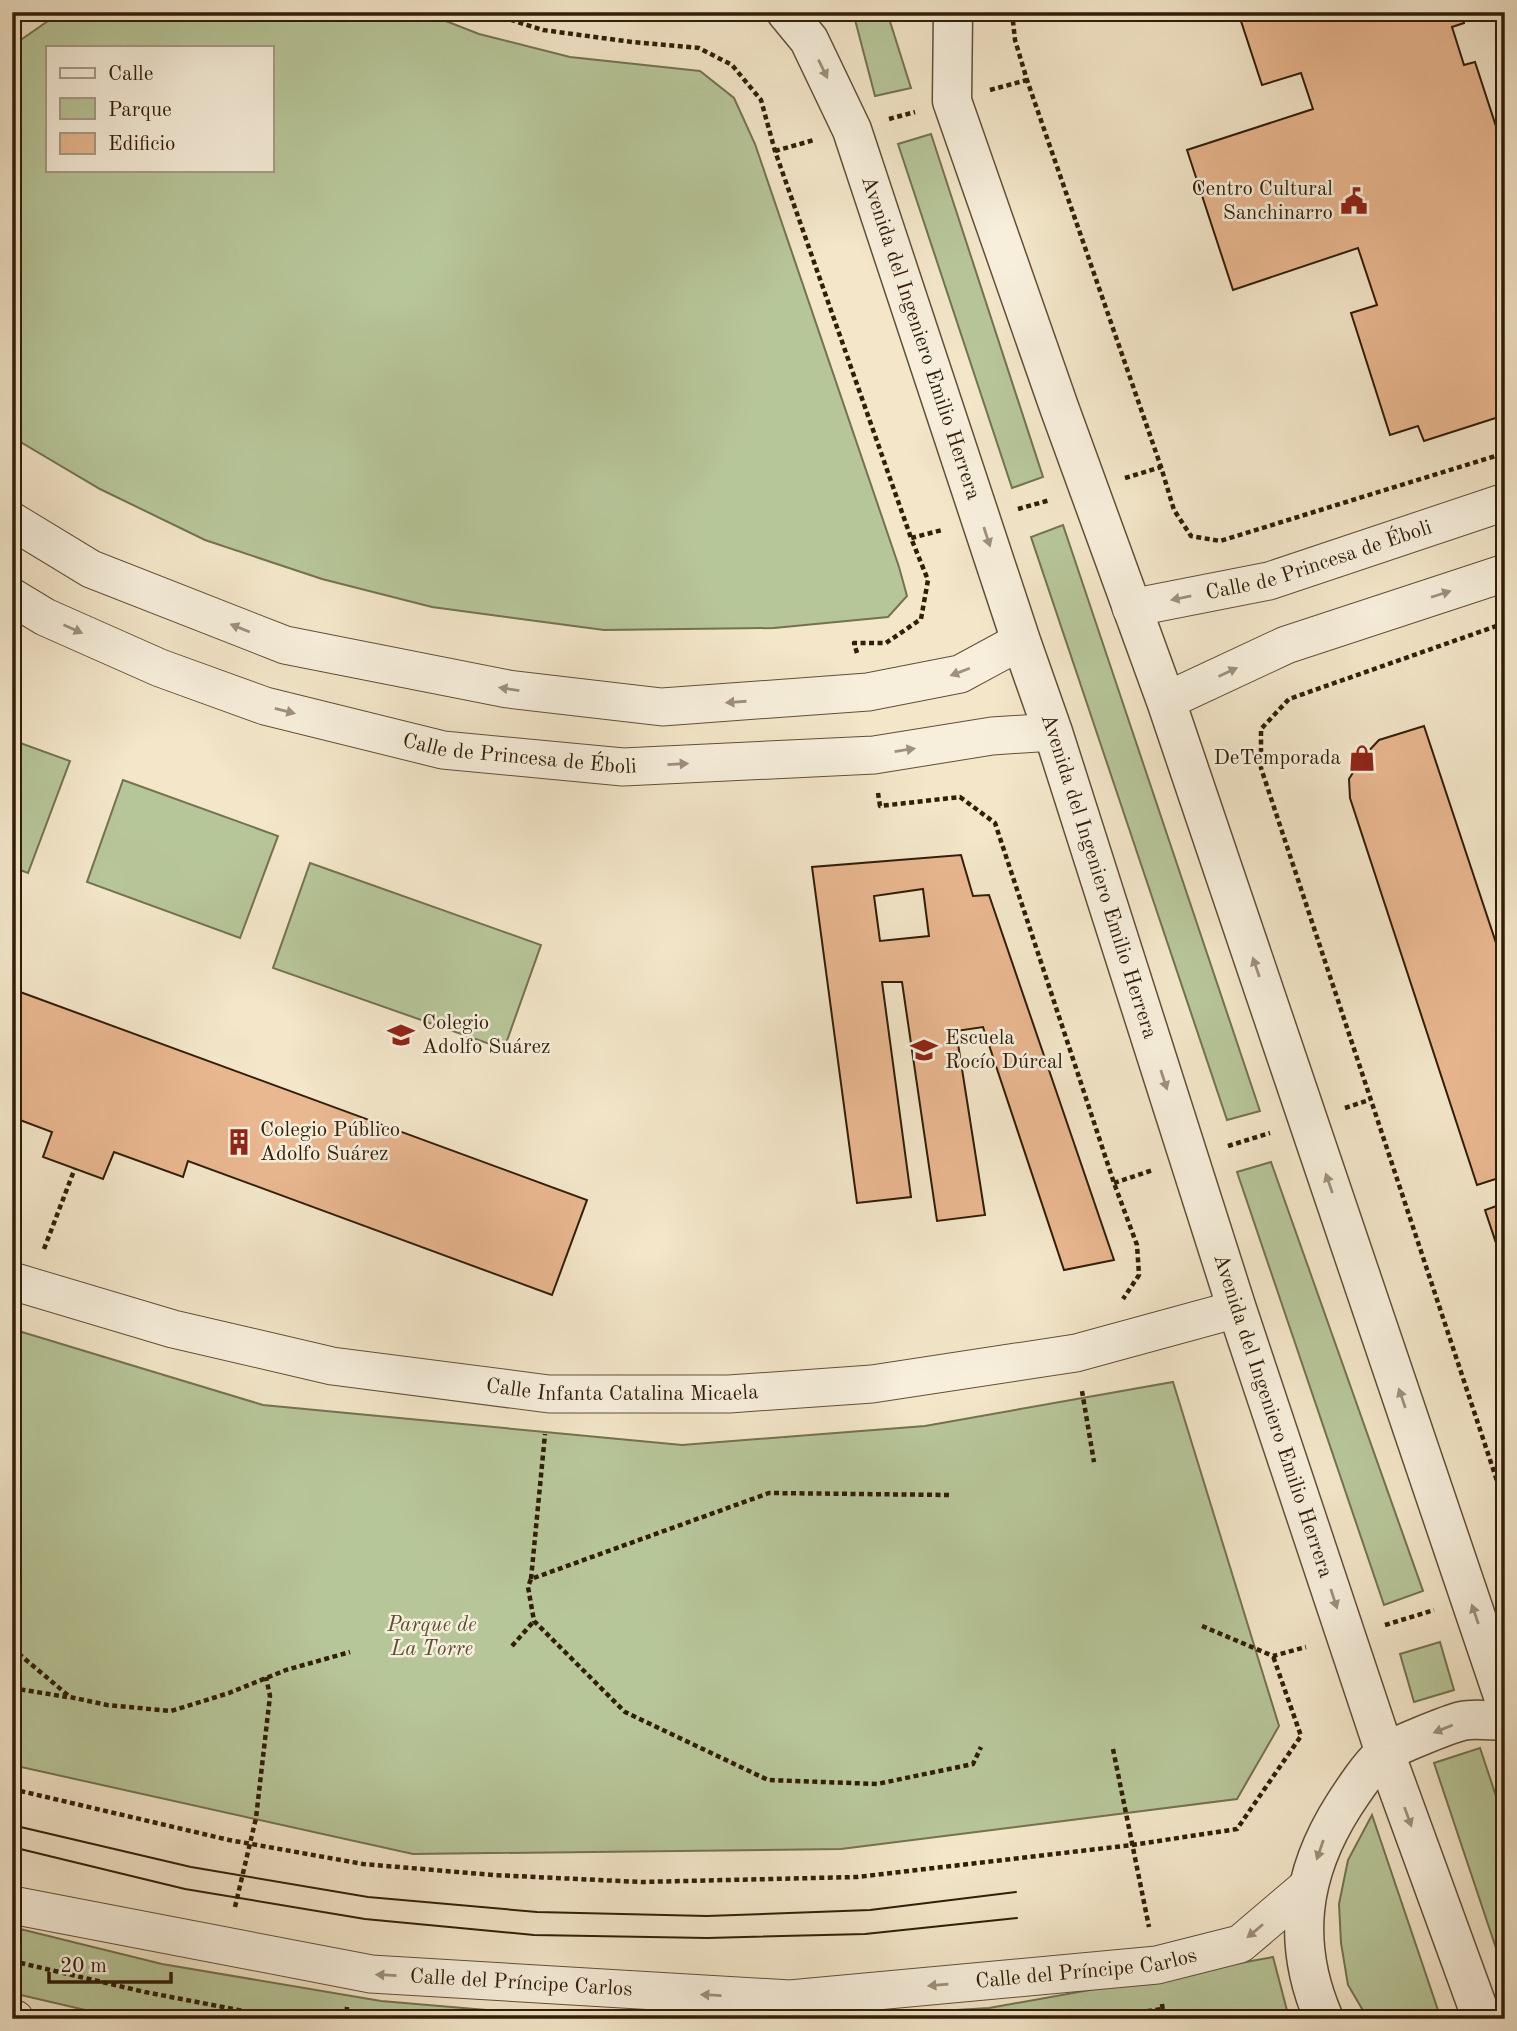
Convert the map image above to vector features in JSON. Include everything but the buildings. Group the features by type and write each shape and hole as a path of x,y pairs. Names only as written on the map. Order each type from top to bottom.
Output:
{"street":[{"name":"Avenida del Ingeniero Emilio Herrera","path":"786,12 808,40 852,130 1053,732 1237,1309 1385,1753 1482,2019"},
{"path":"953,12 952,101 1166,701 1505,1702"},
{"name":"Calle de Princesa de Éboli","path":"1131,608 1269,581 1505,502"},
{"path":"12,521 91,569 285,645 508,689 662,707 868,692 960,674 1021,641"},
{"path":"1166,701 1286,645 1505,573"},
{"name":"Calle de Princesa de Éboli","path":"12,597 45,617 160,668 254,702 443,750 623,766 874,755 992,736 1053,732"},
{"name":"Calle Infanta Catalina Micaela","path":"21,1284 173,1329 332,1366 549,1394 729,1394 872,1384 1076,1353 1237,1309"},
{"path":"1324,2019 1312,1991 1303,1939 1307,1887 1325,1835 1355,1788 1385,1753 1464,1720 1505,1721"},
{"name":"Calle del Príncipe Carlos","path":"12,1905 372,1975 790,1999 1157,1965 1240,1944 1307,1887"}],"path":[{"path":"12,20 23,12"},
{"path":"486,12 543,30 699,48 732,65 761,100 775,151 911,538"},
{"path":"1012,12 1015,40 1027,80 1161,467"},
{"path":"775,151 1027,80"},
{"path":"1505,623 1289,699 1261,729 1261,768 1505,1505"},
{"path":"1114,1183 1369,1100"},
{"path":"21,1284 75,1168"},
{"path":"1076,1353 1094,1462"},
{"path":"549,1394 531,1579 528,1587 534,1620 625,1712 768,1780 877,1784 973,1764 981,1747"},
{"path":"531,1579 769,1493 948,1495"},
{"path":"512,1646 534,1620"},
{"path":"12,1648 70,1697"},
{"path":"12,1688 107,1705 171,1711 229,1693 266,1677 350,1652"},
{"path":"12,1789 251,1844 363,1864 493,1875 641,1882 858,1877 1132,1845 1237,1829 1301,1736 1273,1656"},
{"path":"235,1908 251,1844 270,1696 266,1677"},
{"path":"1113,1749 1152,1938"},
{"path":"12,1961 145,1992 285,2019"},
{"path":"1088,2019 1163,2009"}],"green space":[{"path":"61,12 423,12 479,34 570,57 700,71 734,98 755,144 907,596 888,617 774,628 604,630 432,607 322,579 205,540 100,489 12,437 12,46"},
{"path":"853,12 887,12 911,88 875,96"},
{"path":"931,134 1043,477 1012,488 898,144"},
{"path":"1063,525 1260,1111 1227,1120 1031,537"},
{"path":"12,740 70,761 28,873 12,867"},
{"path":"123,780 278,836 240,938 87,882"},
{"path":"310,863 541,945 504,1049 273,968"},
{"path":"1271,1162 1423,1591 1384,1605 1237,1172"},
{"name":"Parque de La Torre","path":"12,1329 263,1405 682,1445 925,1426 1173,1382 1279,1726 1237,1799 841,1849 413,1854 12,1765"},
{"path":"1440,1642 1454,1690 1414,1702 1400,1654"},
{"path":"1480,1748 1505,1823 1505,1975 1434,1763"},
{"path":"1372,1815 1441,2019 1368,2019 1348,1985 1341,1943 1339,1904 1348,1860"},
{"path":"12,1927 162,1964 381,2001 591,2019 124,2019 12,1993"},
{"path":"1273,1957 1289,2018 736,2019 841,2017 989,2008"}],"tram line":[{"path":"12,1825 191,1867 368,1897 537,1912 707,1916 870,1910 1016,1892"},
{"path":"12,1847 185,1889 365,1919 534,1935 707,1938 865,1934 1017,1918"}],"place":[{"name":"Centro Cultural Sanchinarro","path":"1354,201"},
{"name":"DeTemporada","path":"1362,758"},
{"name":"Colegio Adolfo Suárez","path":"401,1035"},
{"name":"Escuela Rocío Dúrcal","path":"924,1050"},
{"name":"Colegio Público Adolfo Suárez","path":"239,1142"}]}
